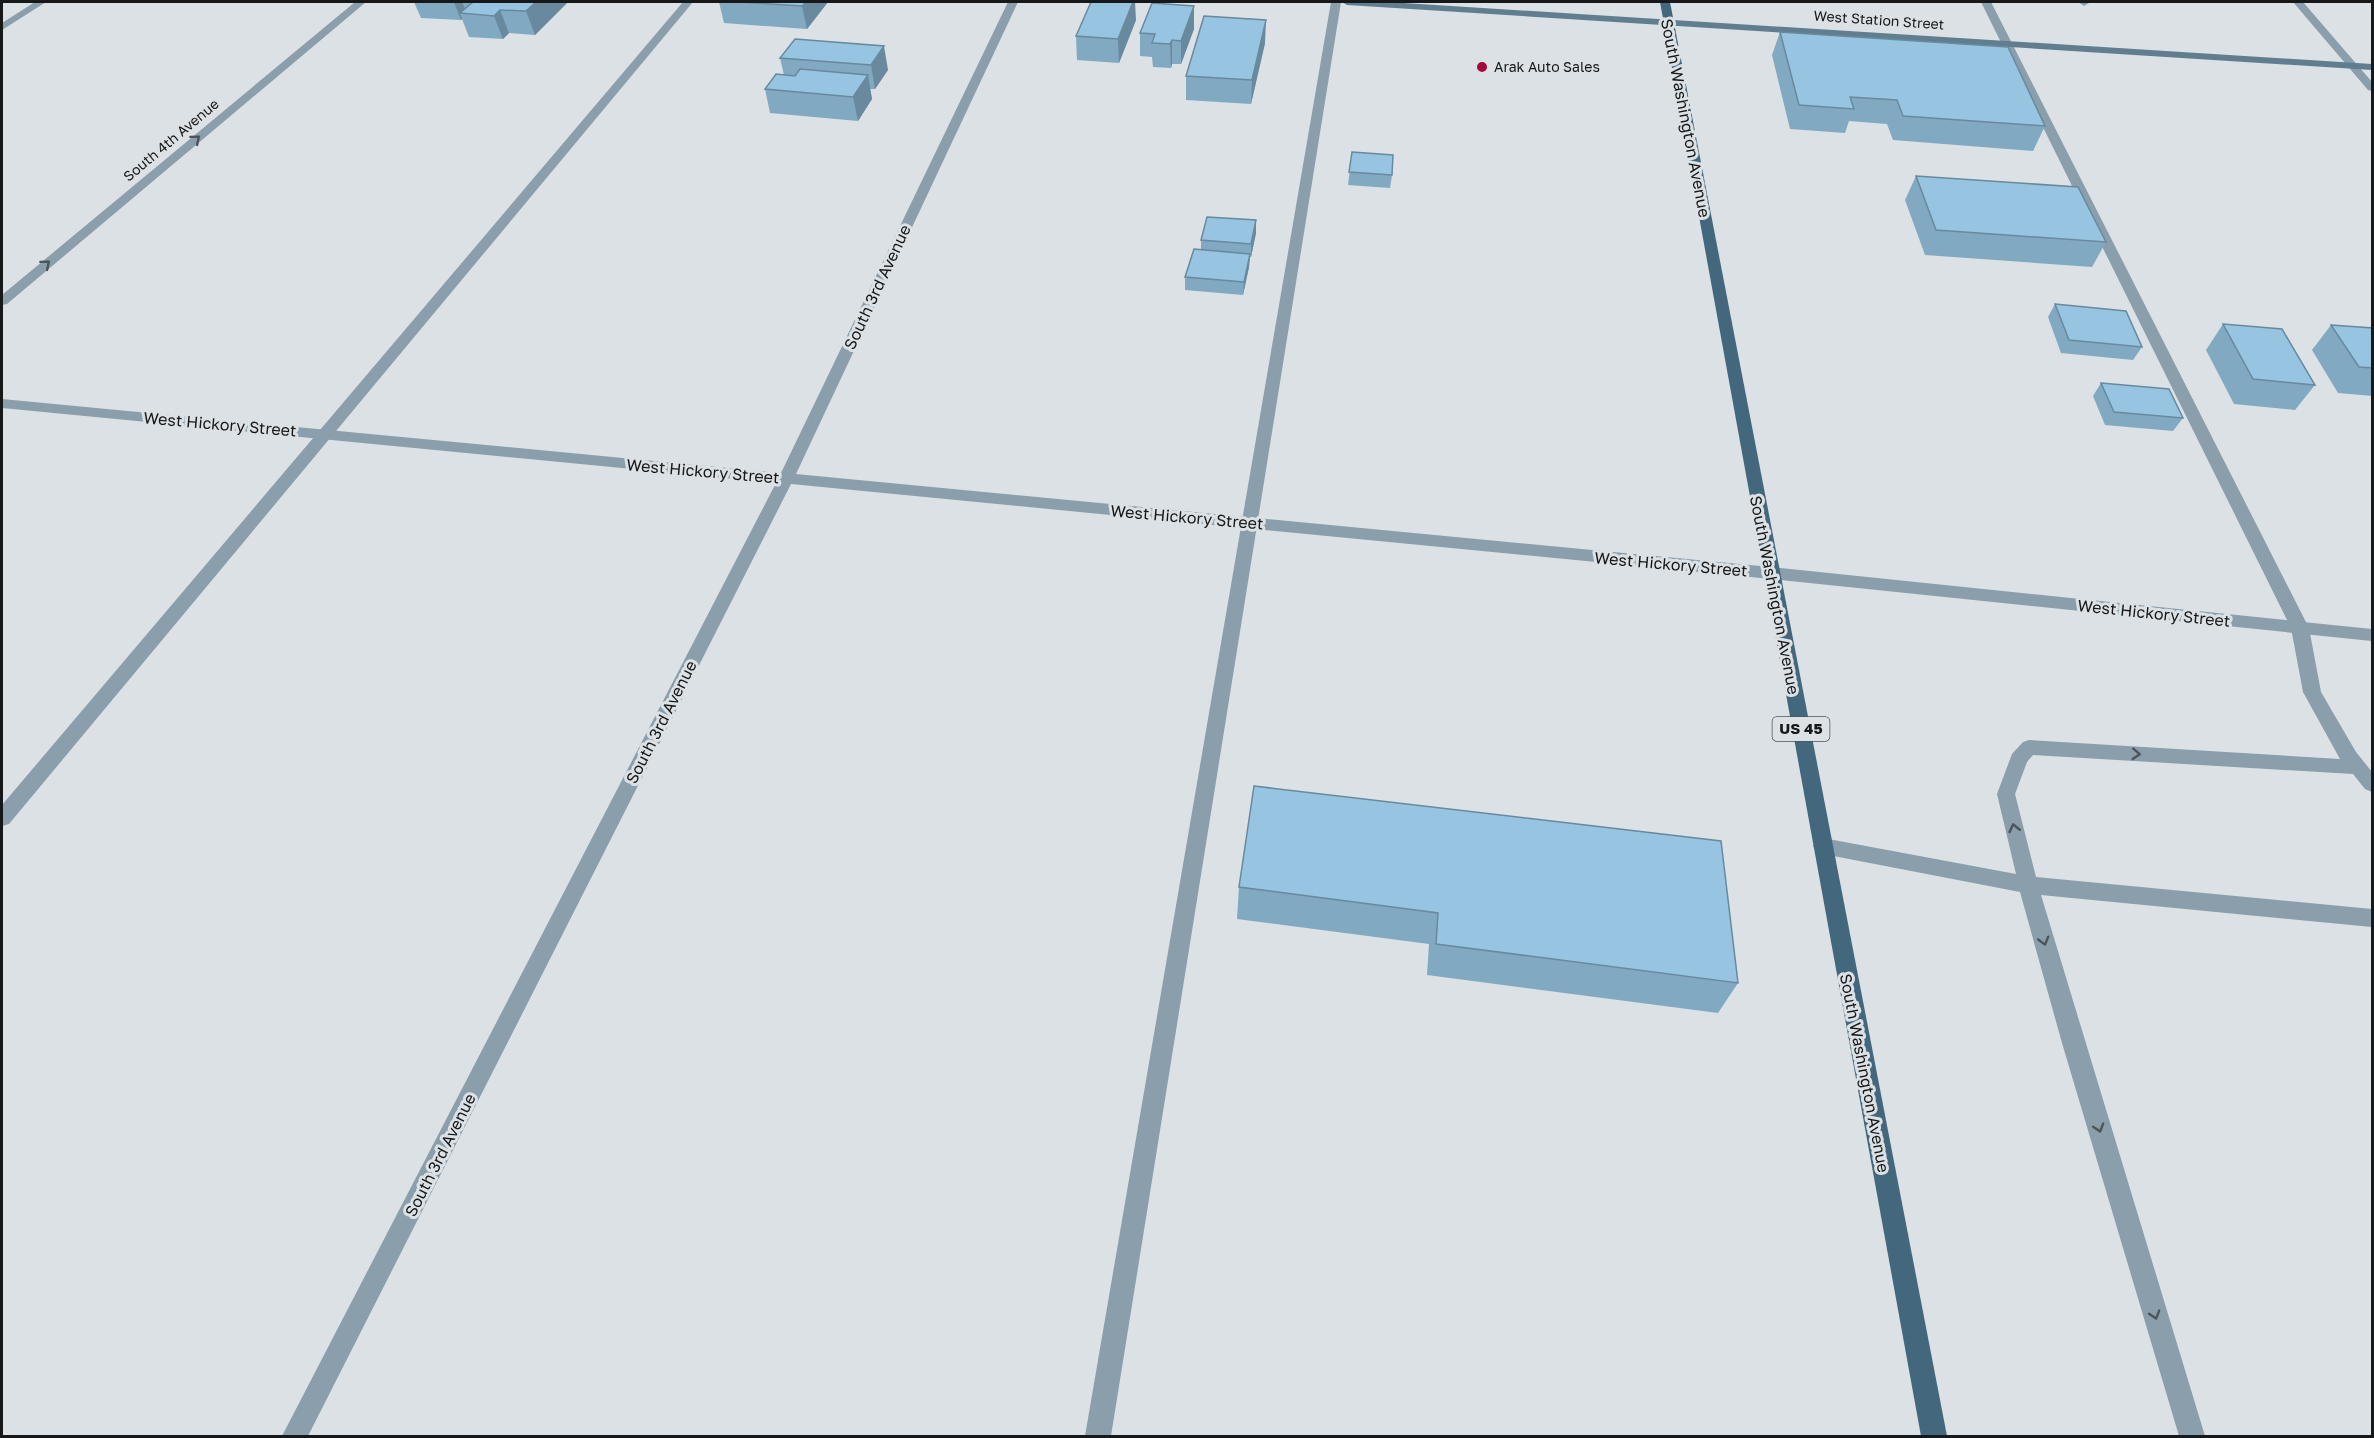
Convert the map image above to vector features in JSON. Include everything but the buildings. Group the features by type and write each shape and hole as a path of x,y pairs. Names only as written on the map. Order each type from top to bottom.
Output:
{"main road":[{"name":"West Station Street","path":"1347,2 2373,67"},
{"name":"South Washington Avenue","path":"1665,2 1934,1437"}],"street":[{"path":"2,27 41,2"},
{"name":"South 4th Avenue","path":"2,301 361,2"},
{"path":"2,818 688,2"},
{"name":"South 3rd Avenue","path":"296,1437 786,478 1013,2"},
{"path":"1098,1437 1336,2"},
{"path":"1986,2 2300,628 2313,692 2349,757 2373,784"},
{"path":"2298,2 2373,88"},
{"name":"West Hickory Street","path":"2,403 1771,573 2373,635"},
{"path":"2192,1437 2073,1043 2028,885 2006,794 2019,759 2029,747 2358,767"},
{"path":"1823,846 2028,885 2373,918"}],"place":[{"name":"Arak Auto Sales","path":"1482,67"}]}
